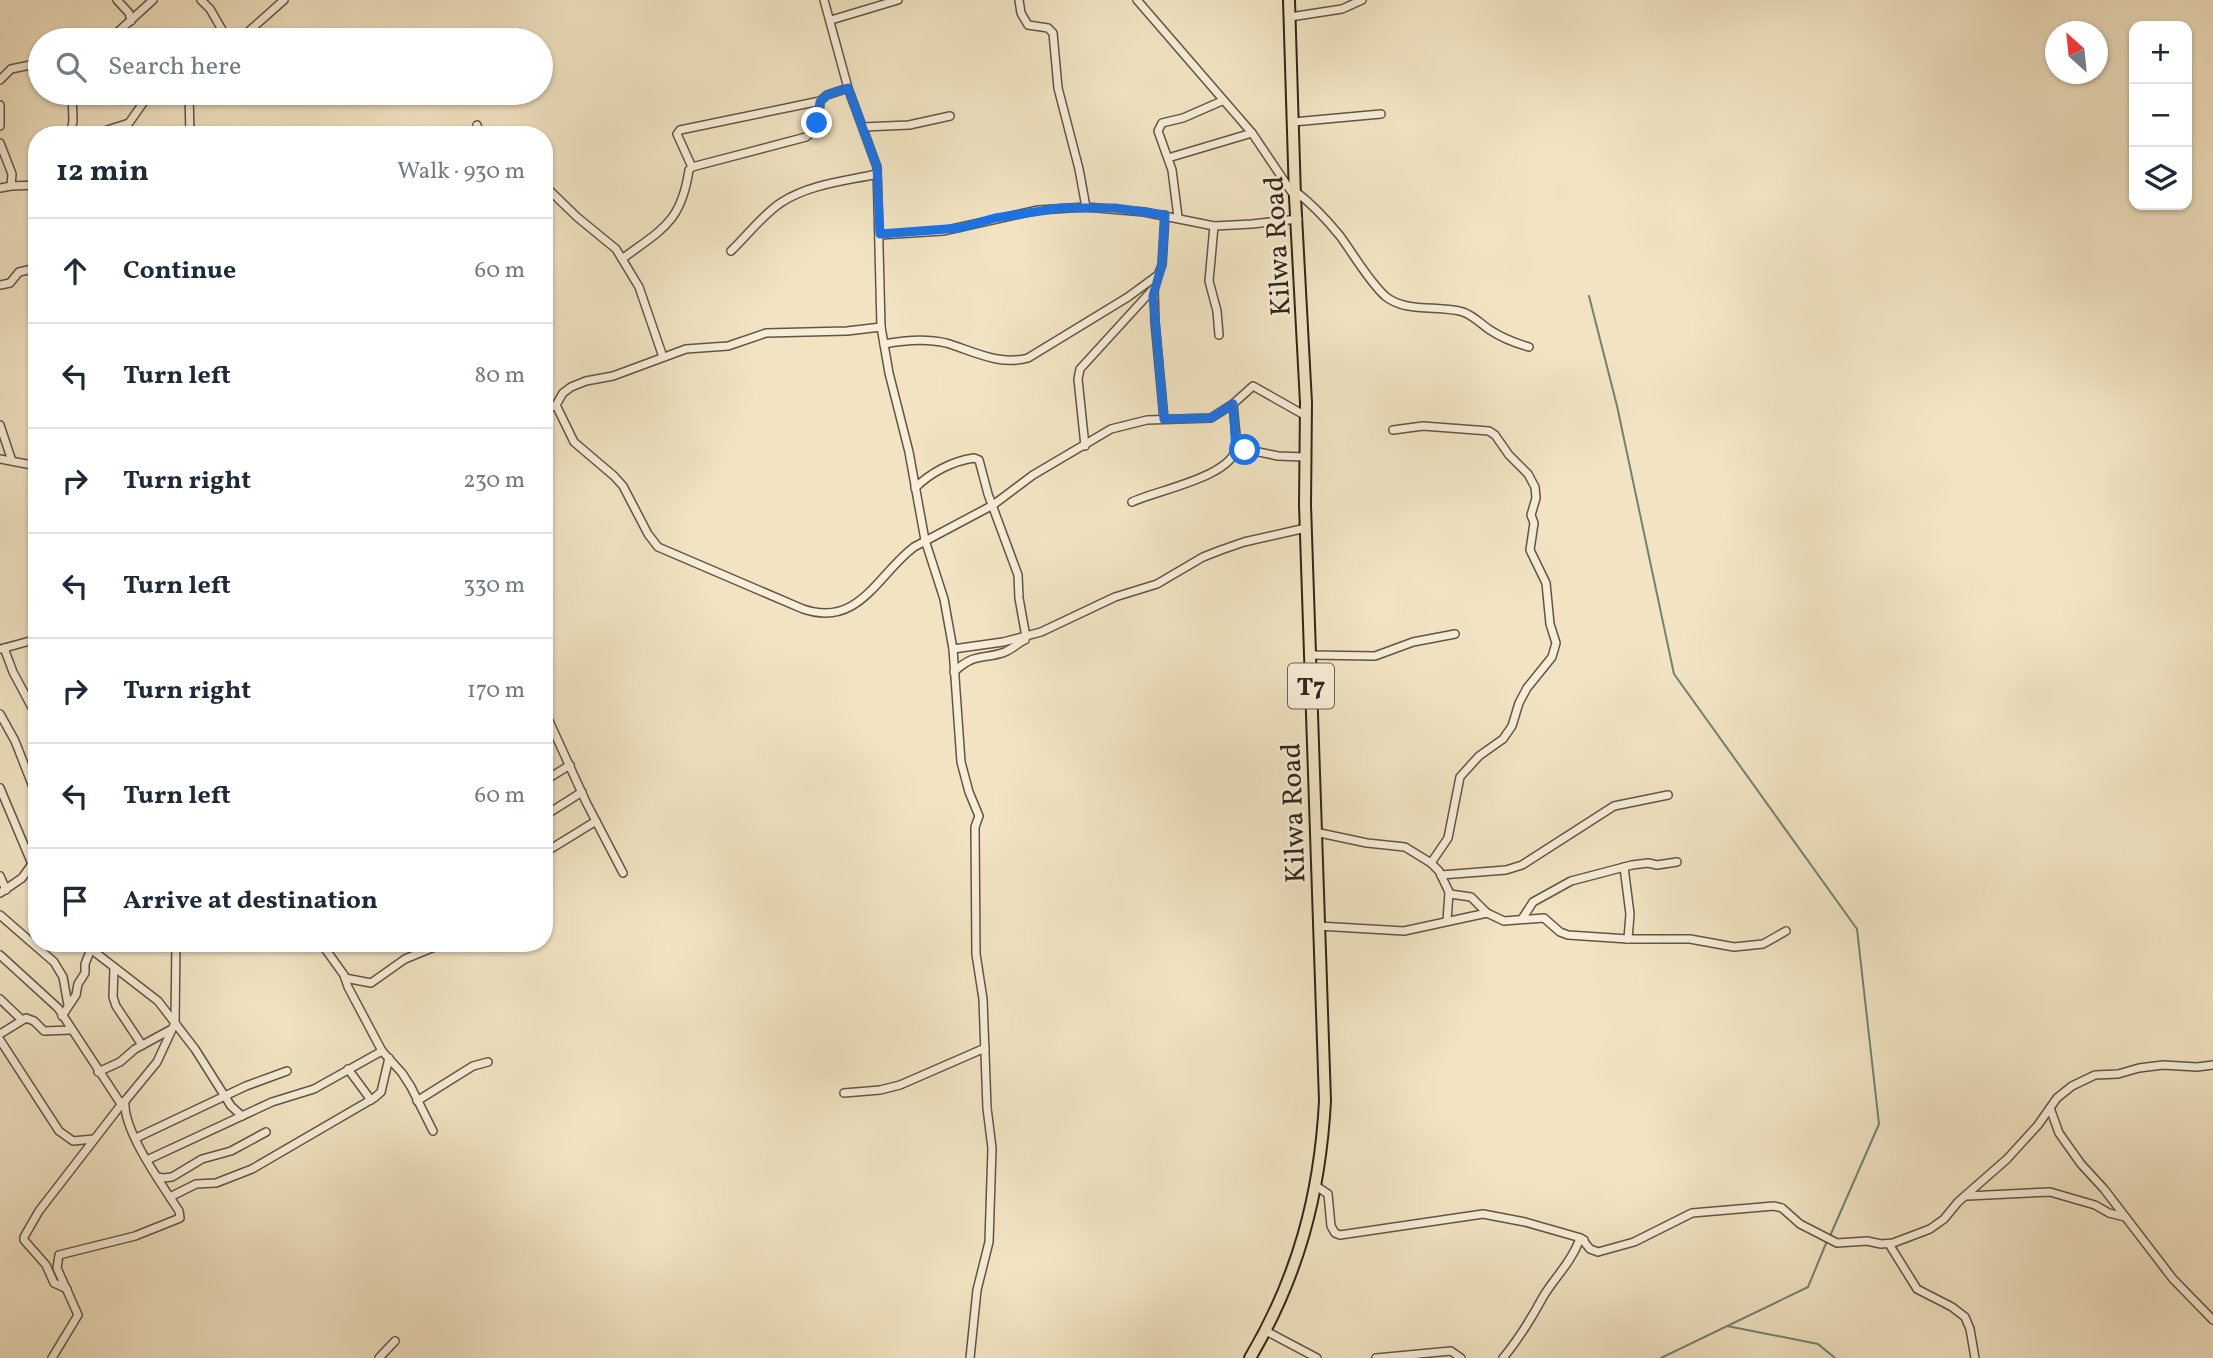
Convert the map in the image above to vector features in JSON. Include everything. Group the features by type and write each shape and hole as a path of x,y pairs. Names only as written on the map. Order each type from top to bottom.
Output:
{"highway":[{"name":"Kilwa Road","path":"1250,1358 1284,1292 1301,1246 1316,1186 1323,1143 1325,1101 1304,457 1306,416 1289,0"}],"street":[{"path":"117,0 129,13 131,21"},
{"path":"123,28 153,0"},
{"path":"201,0 221,28"},
{"path":"252,28 284,0"},
{"path":"824,0 848,88 877,167 881,327 925,540 944,598 953,649 961,762 968,792 979,816 975,827 976,954 983,999 987,1108 992,1148 989,1242 977,1290 970,1358"},
{"path":"831,20 898,0"},
{"path":"1019,0 1021,13 1028,25 1048,28 1053,33 1058,88 1086,207"},
{"path":"1137,0 1252,133 1295,194 1308,201 1338,234 1385,295 1395,301 1416,306 1463,313 1512,342 1529,347"},
{"path":"1290,17 1342,9 1362,0"},
{"path":"0,80 11,69 28,65"},
{"path":"692,167 678,139 680,130 820,102 827,95 848,88"},
{"path":"1178,217 1175,184 1158,131 1162,123 1183,118 1222,101"},
{"path":"622,259 673,219 683,199 692,167 806,137 814,131 820,102"},
{"path":"0,105 0,127"},
{"path":"72,105 72,126"},
{"path":"120,126 129,123 142,105"},
{"path":"189,105 190,126"},
{"path":"1293,122 1381,114"},
{"path":"863,127 909,125 950,116"},
{"path":"1168,158 1252,133"},
{"path":"0,143 12,174 11,186"},
{"path":"731,251 768,212 783,201 800,193 877,174"},
{"path":"0,188 28,185"},
{"path":"553,194 577,218 616,249 639,287 663,356"},
{"path":"880,234 952,229 1038,210 1086,207 1165,215 1214,226 1252,225 1297,219"},
{"path":"1164,419 1154,288 1162,265 1165,215"},
{"path":"1214,226 1209,281 1217,311 1219,335"},
{"path":"0,285 10,283 19,272 28,270"},
{"path":"884,344 912,340 929,341 983,356 1018,360 1041,351 1128,297 1158,275"},
{"path":"1085,446 1078,379 1080,369 1154,288"},
{"path":"553,406 571,387 613,376 686,349 728,346 766,332 847,331 881,327"},
{"path":"556,405 574,442 623,486 648,534 658,547 803,609 825,614 843,612 878,584 904,554 925,540 993,505 1032,475 1111,429 1164,419 1211,418 1256,386 1306,416"},
{"path":"1233,404 1236,452"},
{"path":"0,425 12,461"},
{"path":"1393,430 1423,426 1489,431 1528,474 1536,492 1531,515 1534,525 1530,550 1546,583 1550,624 1556,643 1552,657 1527,688 1512,726 1503,740 1479,756 1460,778 1448,838 1431,863"},
{"path":"1132,502 1207,475 1236,452 1254,451 1278,456 1304,457"},
{"path":"915,488 930,475 956,462 974,458 979,460 1018,575 1018,598 1026,637"},
{"path":"0,459 28,464"},
{"path":"954,672 970,660 1004,653 1019,643 1115,597 1157,584 1203,557 1244,542 1306,528"},
{"path":"953,649 1026,637 1059,625"},
{"path":"1311,655 1370,657 1413,642 1455,634"},
{"path":"28,641 2,648 28,700"},
{"path":"0,714 28,766"},
{"path":"553,729 623,873"},
{"path":"553,775 570,765"},
{"path":"0,788 28,847"},
{"path":"553,811 582,793"},
{"path":"1441,875 1499,871 1522,865 1615,806 1668,796"},
{"path":"553,847 596,821"},
{"path":"1315,832 1367,843 1405,847 1431,863 1441,875 1448,892 1447,921"},
{"path":"1522,919 1531,904 1569,882 1644,863 1657,866 1677,862"},
{"path":"1624,867 1630,914 1628,939"},
{"path":"0,876 3,892 28,871"},
{"path":"1448,892 1471,897 1487,913 1504,921 1544,918 1560,933 1568,935 1690,939 1720,946 1744,947 1763,944 1786,931"},
{"path":"1318,926 1404,931 1487,913"},
{"path":"0,915 28,939"},
{"path":"43,952 54,962 62,977 68,1005"},
{"path":"62,1016 76,995 90,952"},
{"path":"95,952 153,997 173,1026 195,1049 225,1097 242,1116"},
{"path":"67,1289 54,1283 46,1265 24,1240 38,1211 157,1062 173,1026 176,952"},
{"path":"327,952 345,978 382,1051 402,1073 433,1131"},
{"path":"414,956 417,952"},
{"path":"345,978 371,984 402,961 423,952"},
{"path":"0,956 53,1003 98,1072 123,1102 147,1160 180,1214 178,1219 135,1236 60,1255 57,1264 78,1315 52,1358"},
{"path":"114,968 113,997 116,1006 142,1045"},
{"path":"0,999 21,1019 34,1021 44,1031 71,1030"},
{"path":"0,1034 21,1019"},
{"path":"98,1072 120,1062 173,1026"},
{"path":"0,1040 52,1122 66,1138 77,1142 94,1139"},
{"path":"845,1093 901,1085 985,1048"},
{"path":"0,1051 10,1059"},
{"path":"147,1160 285,1096 314,1089 382,1051"},
{"path":"170,1196 196,1184 216,1183 252,1169 371,1100 381,1092 389,1058"},
{"path":"417,1101 472,1066 488,1062"},
{"path":"1316,1186 1329,1196 1331,1226 1337,1234 1483,1214 1525,1222 1584,1240 1590,1249 1598,1252 1634,1242 1692,1213 1774,1206 1782,1208 1800,1224 1836,1243 1867,1241 1889,1244 1933,1227 2007,1159 2038,1125 2059,1096 2072,1086 2095,1075 2118,1074 2139,1068 2213,1065"},
{"path":"348,1069 371,1100"},
{"path":"136,1138 246,1086 287,1072"},
{"path":"2050,1108 2059,1133 2071,1151 2173,1279 2213,1320"},
{"path":"157,1176 172,1177 202,1159 231,1150 266,1132"},
{"path":"1966,1196 2050,1192 2095,1205 2126,1218"},
{"path":"1503,1358 1523,1333 1544,1296 1566,1267 1579,1241 1584,1240"},
{"path":"1889,1244 1917,1289 1965,1317 1975,1358"},
{"path":"1266,1331 1317,1358"},
{"path":"379,1358 395,1341"},
{"path":"1376,1358 1453,1352 1461,1358"}],"waterway":[{"path":"1589,296 1617,406 1674,674 1857,929 1879,1124 1830,1236"},
{"path":"1661,1358 1808,1287 1827,1241"},
{"path":"1727,1326 1818,1344 1835,1358"}],"route":[{"path":"817,123 823,98 848,88 877,167 880,234 960,228 995,218 1061,208 1115,208 1165,215 1162,265 1153,296 1164,419 1186,421 1211,418 1223,413 1233,404 1236,452 1245,450"}]}
